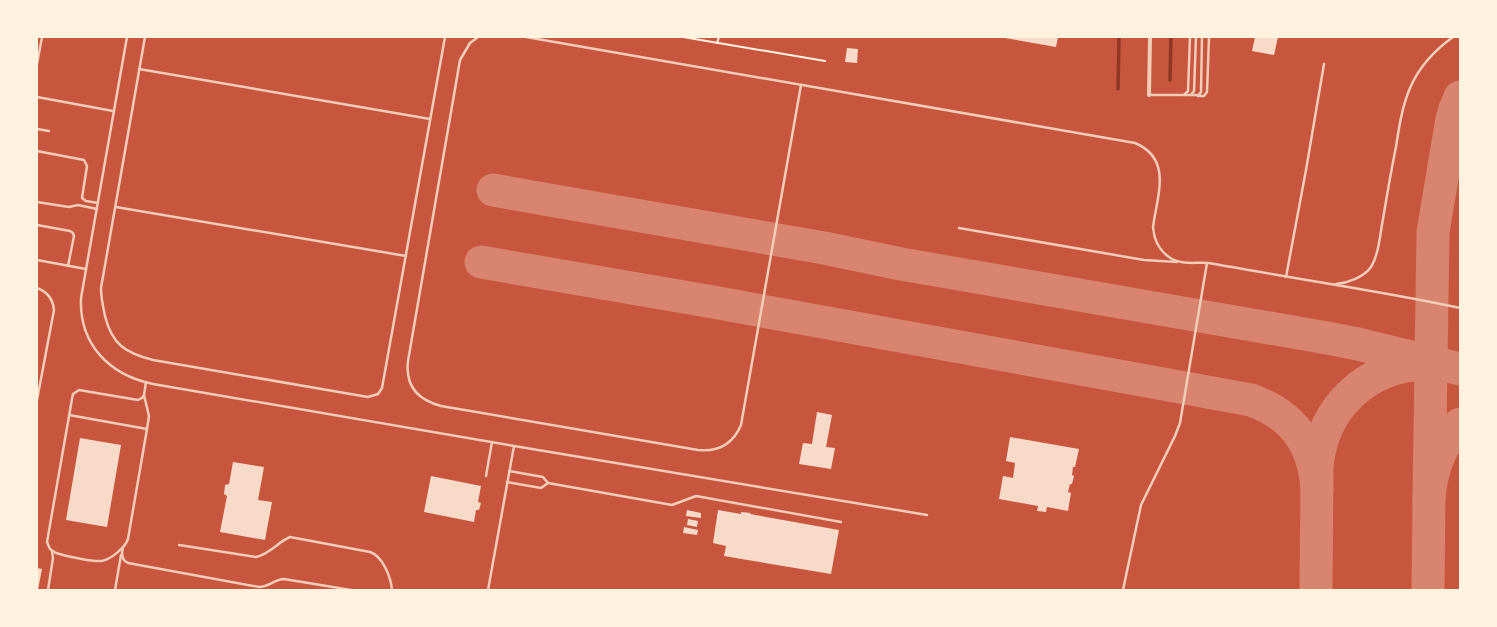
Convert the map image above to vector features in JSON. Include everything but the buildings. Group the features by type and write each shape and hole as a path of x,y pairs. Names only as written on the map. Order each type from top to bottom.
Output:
{"street":[{"path":"1149,95 1150,37"}],"lane":[{"path":"37,64 42,37"},
{"path":"127,37 80,308 88,337 94,347 109,364 128,377 146,382 514,446 927,515"},
{"path":"145,37 101,295 108,327 114,339 120,346 140,356 153,360 372,397 381,391 445,37"},
{"path":"478,37 470,43 460,60 408,361 407,375 412,387 427,401 441,406 698,450 712,451 723,447 735,437 741,425 801,85"},
{"path":"526,37 1128,142 1142,146 1152,154 1160,171 1153,227 1155,238 1162,251 1167,256 1179,262"},
{"path":"1184,95 1188,91 1190,37"},
{"path":"1190,96 1194,91 1196,37"},
{"path":"1197,96 1200,92 1202,37"},
{"path":"1149,95 1204,96 1207,92 1209,37"},
{"path":"1328,284 1338,284 1351,281 1371,267 1377,252 1399,126 1410,86 1422,67 1453,37"},
{"path":"1286,277 1324,64"},
{"path":"139,69 430,119"},
{"path":"37,97 114,110"},
{"path":"37,129 49,131"},
{"path":"37,151 84,160 87,166 82,198 85,201 98,203"},
{"path":"37,202 69,207 78,205 97,209"},
{"path":"116,207 406,256"},
{"path":"37,225 70,231 73,233 74,236 68,266"},
{"path":"959,228 1144,260 1207,263 1460,308"},
{"path":"37,260 86,269"},
{"path":"1123,590 1141,505 1180,423 1207,263"},
{"path":"37,288 42,290 51,298 54,310 37,400"},
{"path":"115,590 123,548 128,539 147,429 149,411 144,395 146,382"},
{"path":"48,590 53,558 48,546 48,538 73,394 79,390 138,400 144,395"},
{"path":"69,415 147,429"},
{"path":"486,476 492,442"},
{"path":"488,590 514,446"},
{"path":"510,471 543,477 548,484"},
{"path":"508,482 541,488 548,484 672,505 696,496 841,522"},
{"path":"179,545 256,557 267,553 282,541 290,538 375,553 380,558 390,578 392,590"},
{"path":"50,549 59,554 100,561 108,559 123,548"},
{"path":"122,554 124,560 128,563 259,587 268,585 279,579 284,579 351,590"}],"path":[{"path":"683,37 825,61"},
{"path":"717,43 719,37"}],"waterway":[{"path":"1118,89 1119,37"},
{"path":"1170,80 1171,37"}],"taxiway":[{"path":"1429,497 1433,232 1452,119 1460,97"},
{"path":"493,190 824,248 901,264 1327,338 1460,369"},
{"path":"481,262 713,302 1251,400 1266,406 1279,414 1299,433 1311,458 1317,489"},
{"path":"1316,590 1317,467 1321,446 1328,426 1338,409 1351,394 1366,382 1384,373 1404,367 1425,364"},
{"path":"1428,590 1430,486 1442,449 1447,440 1460,424"}]}
